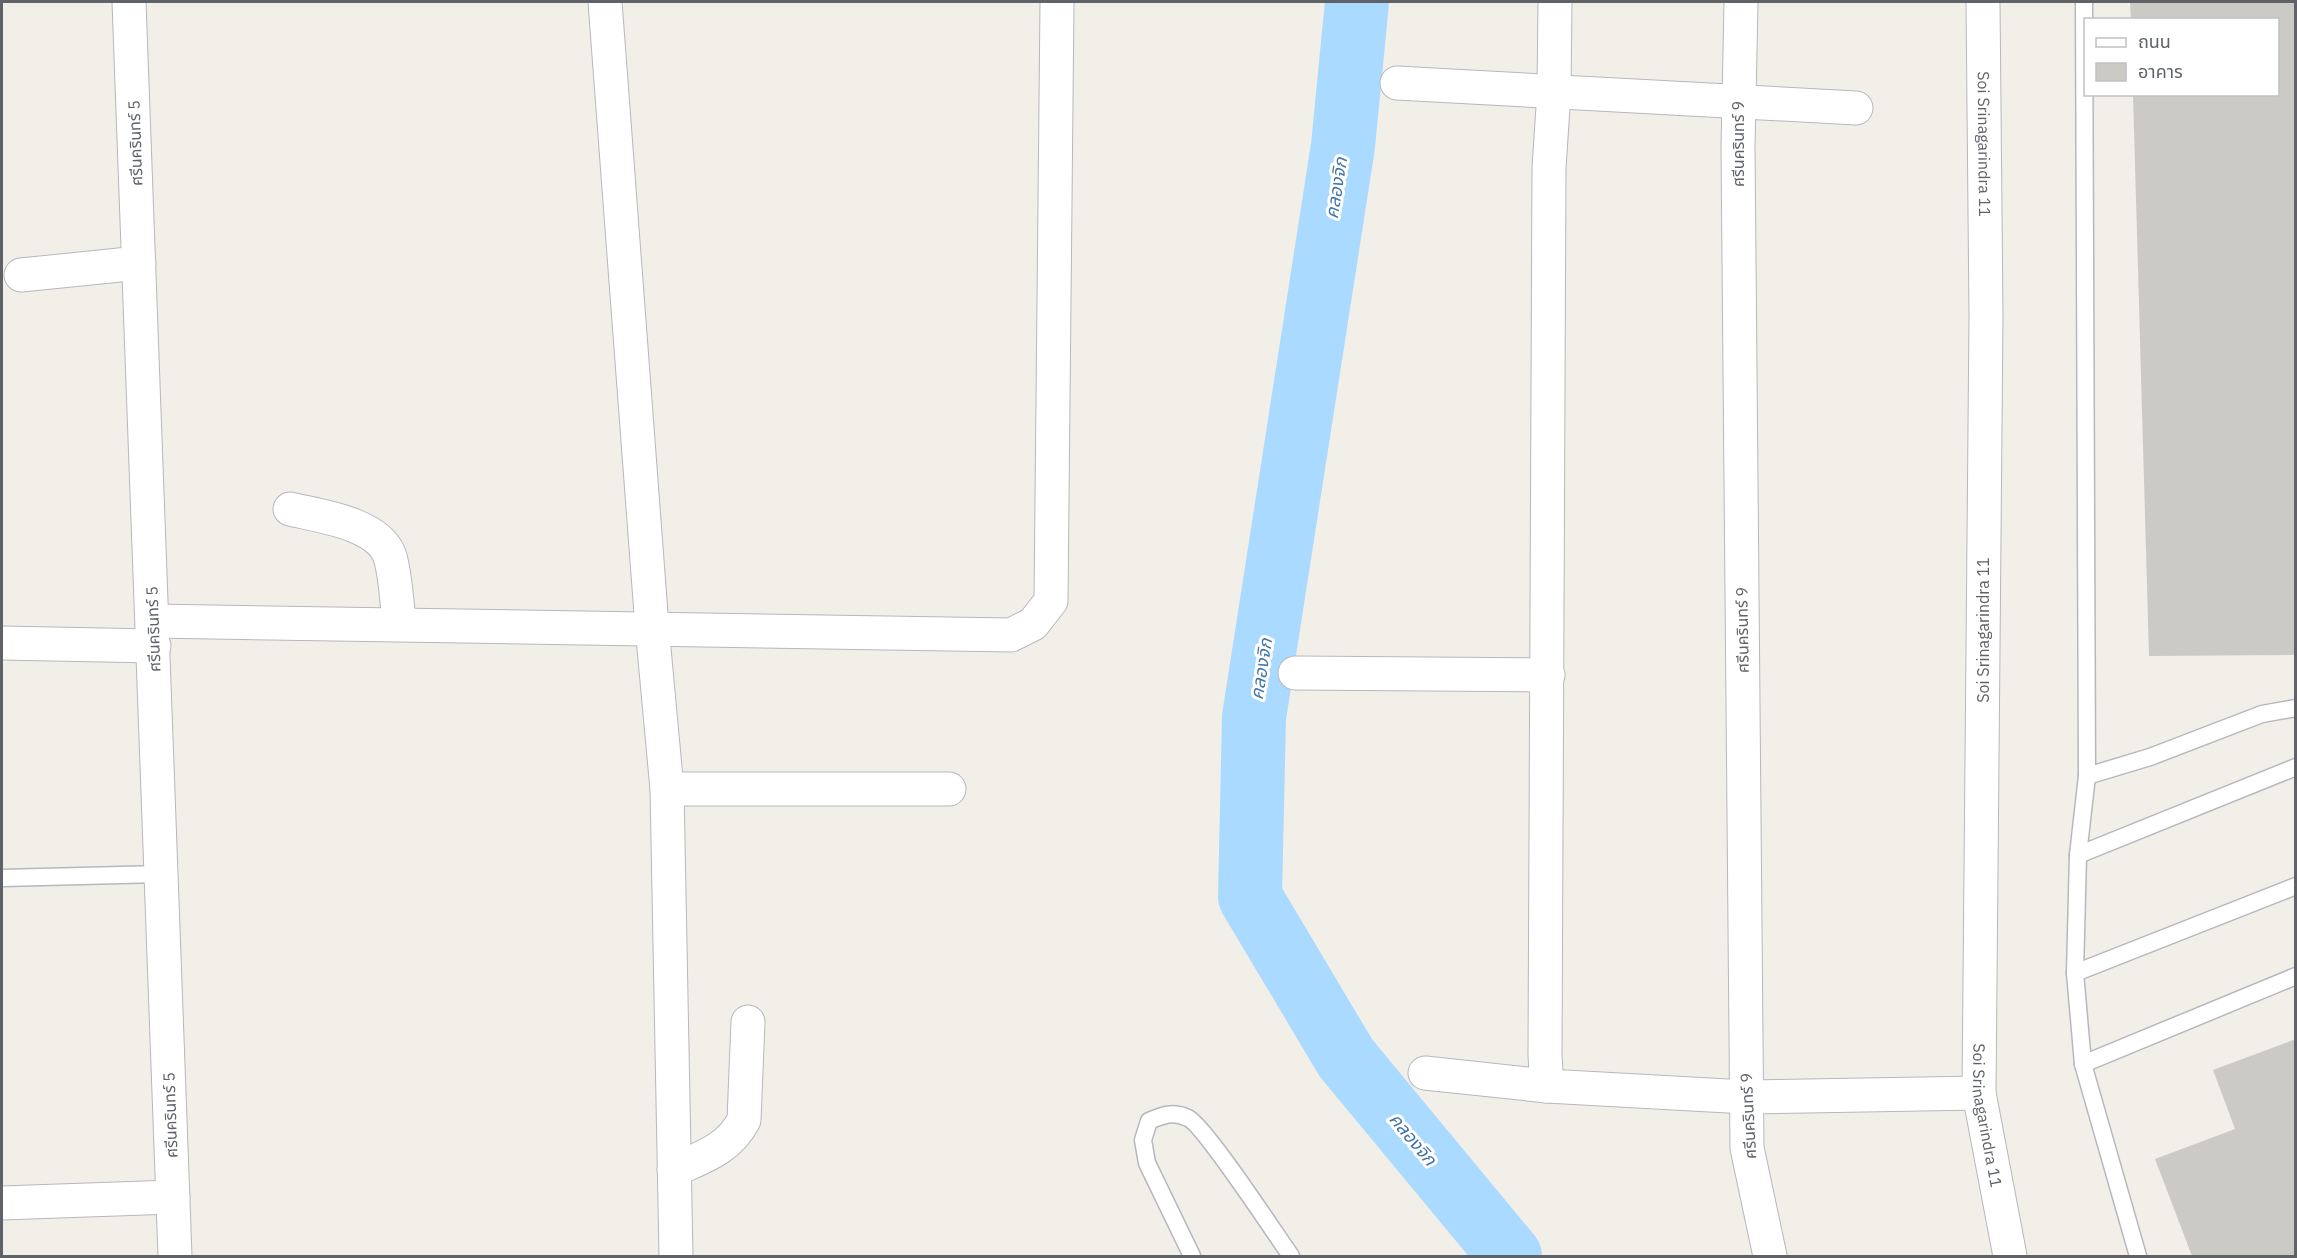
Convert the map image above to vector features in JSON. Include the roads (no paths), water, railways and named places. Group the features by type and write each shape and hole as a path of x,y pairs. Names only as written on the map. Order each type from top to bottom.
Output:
{"street":[{"name":"ศรีนครินทร์ 5","path":"129,2 175,1257"},
{"path":"605,2 652,627 667,789 676,1257"},
{"path":"2,643 153,633 400,624 1011,635 1033,624 1051,601 1057,2"},
{"path":"1547,1086 1545,1056 1549,168 1554,92 1555,2"},
{"name":"ศรีนครินทร์ 9","path":"1741,2 1739,102 1747,1148 1770,1257"},
{"name":"Soi Srinagarindra 11","path":"1983,2 1986,328 1979,1093 2010,1257"},
{"path":"1397,83 1856,108"},
{"path":"21,274 139,263"},
{"path":"290,509 344,522 374,535 389,554 400,624"},
{"path":"1295,673 1548,675"},
{"path":"667,789 949,789"},
{"path":"674,1170 718,1150 736,1134 744,1120 748,1022"},
{"path":"1425,1073 1547,1086 1746,1097 1979,1093"},
{"path":"2,1203 173,1197"}],"lane":[{"path":"2084,2 2084,18"},
{"path":"2084,96 2087,776 2078,855 2075,973 2083,1064 2138,1257"},
{"path":"2087,776 2150,757 2262,714 2295,708"},
{"path":"2078,855 2295,766"},
{"path":"2,878 161,873"},
{"path":"2075,973 2295,886"},
{"path":"2083,1064 2295,976"},
{"path":"1191,1257 1148,1163 1143,1140 1149,1121 1168,1113 1190,1118 1206,1136 1291,1257"}],"waterway":[{"name":"คลองจิก","path":"1357,2 1343,146 1254,717 1250,897 1346,1058 1510,1256"}]}
